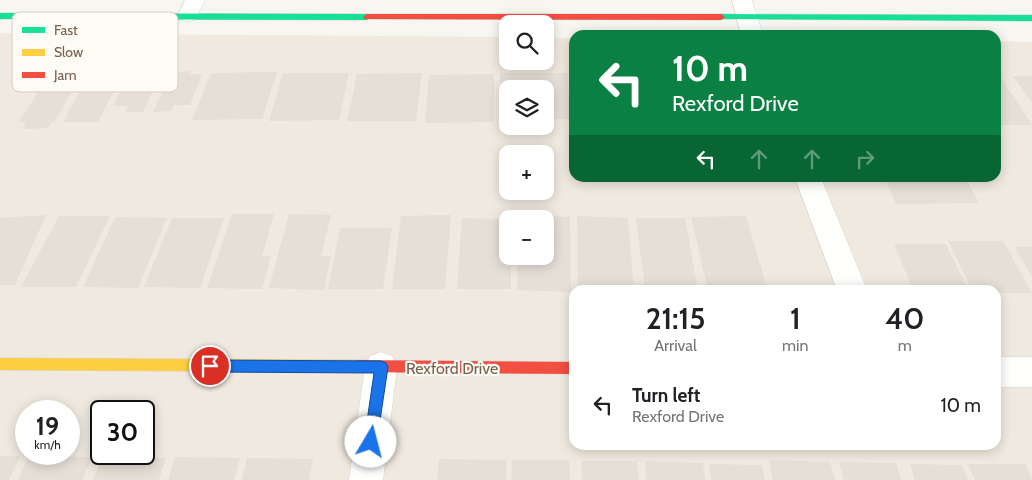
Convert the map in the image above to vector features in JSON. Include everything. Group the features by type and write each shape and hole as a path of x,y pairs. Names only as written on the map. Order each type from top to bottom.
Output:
{"main road":[{"path":"96,12 192,8 747,18 1032,18"},
{"name":"Rexford Drive","path":"0,364 569,368"}],"street":[{"path":"810,182 850,285"},
{"path":"366,480 381,367"},
{"path":"1001,372 1032,372"}],"shaded area":[{"path":"0,33 12,33 12,92 178,92 178,34 499,37 499,70 554,70 554,38 569,38 569,182 1001,182 1001,41 1032,42 1032,480 0,480"}],"building":[{"path":"191,71 190,74 202,74 190,105 174,105 171,111 153,112 162,92 178,92 178,72"},
{"path":"277,72 262,119 192,120 211,73"},
{"path":"283,73 349,73 339,120 269,121"},
{"path":"422,73 416,121 347,121 357,74"},
{"path":"500,73 567,73 569,119 554,119 554,80 500,80"},
{"path":"494,74 494,122 425,123 429,75"},
{"path":"1013,76 1032,76 1032,103"},
{"path":"1001,78 1032,125 1001,125"},
{"path":"38,92 72,92 55,121 48,128 22,129 26,122 19,122"},
{"path":"80,92 113,92 98,122 63,122"},
{"path":"120,92 152,92 143,112 125,112 128,106 113,106"},
{"path":"887,182 967,182 979,203 896,204"},
{"path":"232,214 274,214 262,256 271,256 262,289 207,288"},
{"path":"289,214 331,215 321,256 331,256 324,290 269,288"},
{"path":"46,215 15,285 0,285 0,218"},
{"path":"451,215 445,289 392,289 401,216"},
{"path":"59,216 110,216 76,287 21,287"},
{"path":"554,216 570,217 571,285 569,285 569,292 517,290 518,265 554,265"},
{"path":"577,216 628,218 634,285 578,285"},
{"path":"746,216 766,285 707,285 691,217"},
{"path":"115,217 167,218 138,288 83,287"},
{"path":"172,218 224,218 200,288 144,287"},
{"path":"462,218 499,219 499,265 511,265 511,289 457,289"},
{"path":"636,218 685,218 697,285 644,285"},
{"path":"340,228 392,228 383,289 328,289"},
{"path":"948,241 1003,241 1032,293 1001,293 1001,285 970,285"},
{"path":"894,244 946,244 966,285 911,285"},
{"path":"1015,247 1032,247 1032,277"},
{"path":"0,456 15,456 16,465 9,480 0,480"},
{"path":"80,457 90,457 90,462 82,480 18,480 25,465 80,465"},
{"path":"175,457 240,458 234,480 168,480"},
{"path":"155,458 166,458 159,480 93,480 99,465 155,465"},
{"path":"247,458 313,459 309,480 242,480"},
{"path":"439,459 507,460 506,480 437,480"},
{"path":"512,460 569,460 570,480 511,480"},
{"path":"769,460 830,462 835,480 773,480"},
{"path":"581,461 637,461 639,480 582,480"},
{"path":"645,461 703,463 705,480 646,480"},
{"path":"839,462 896,463 901,480 844,480"},
{"path":"709,464 762,465 765,480 711,480"},
{"path":"910,464 962,465 968,480 915,480"},
{"path":"968,464 1026,464 1032,480 975,480"}],"traffic: fast":[{"path":"0,16 12,16"},
{"path":"178,16 367,17"},
{"path":"721,17 1032,18"}],"traffic: slow":[{"path":"0,364 357,366"}],"traffic: jam":[{"path":"367,17 721,17"},
{"path":"357,366 569,368"}],"route":[{"path":"210,366 381,367 371,442"}]}
